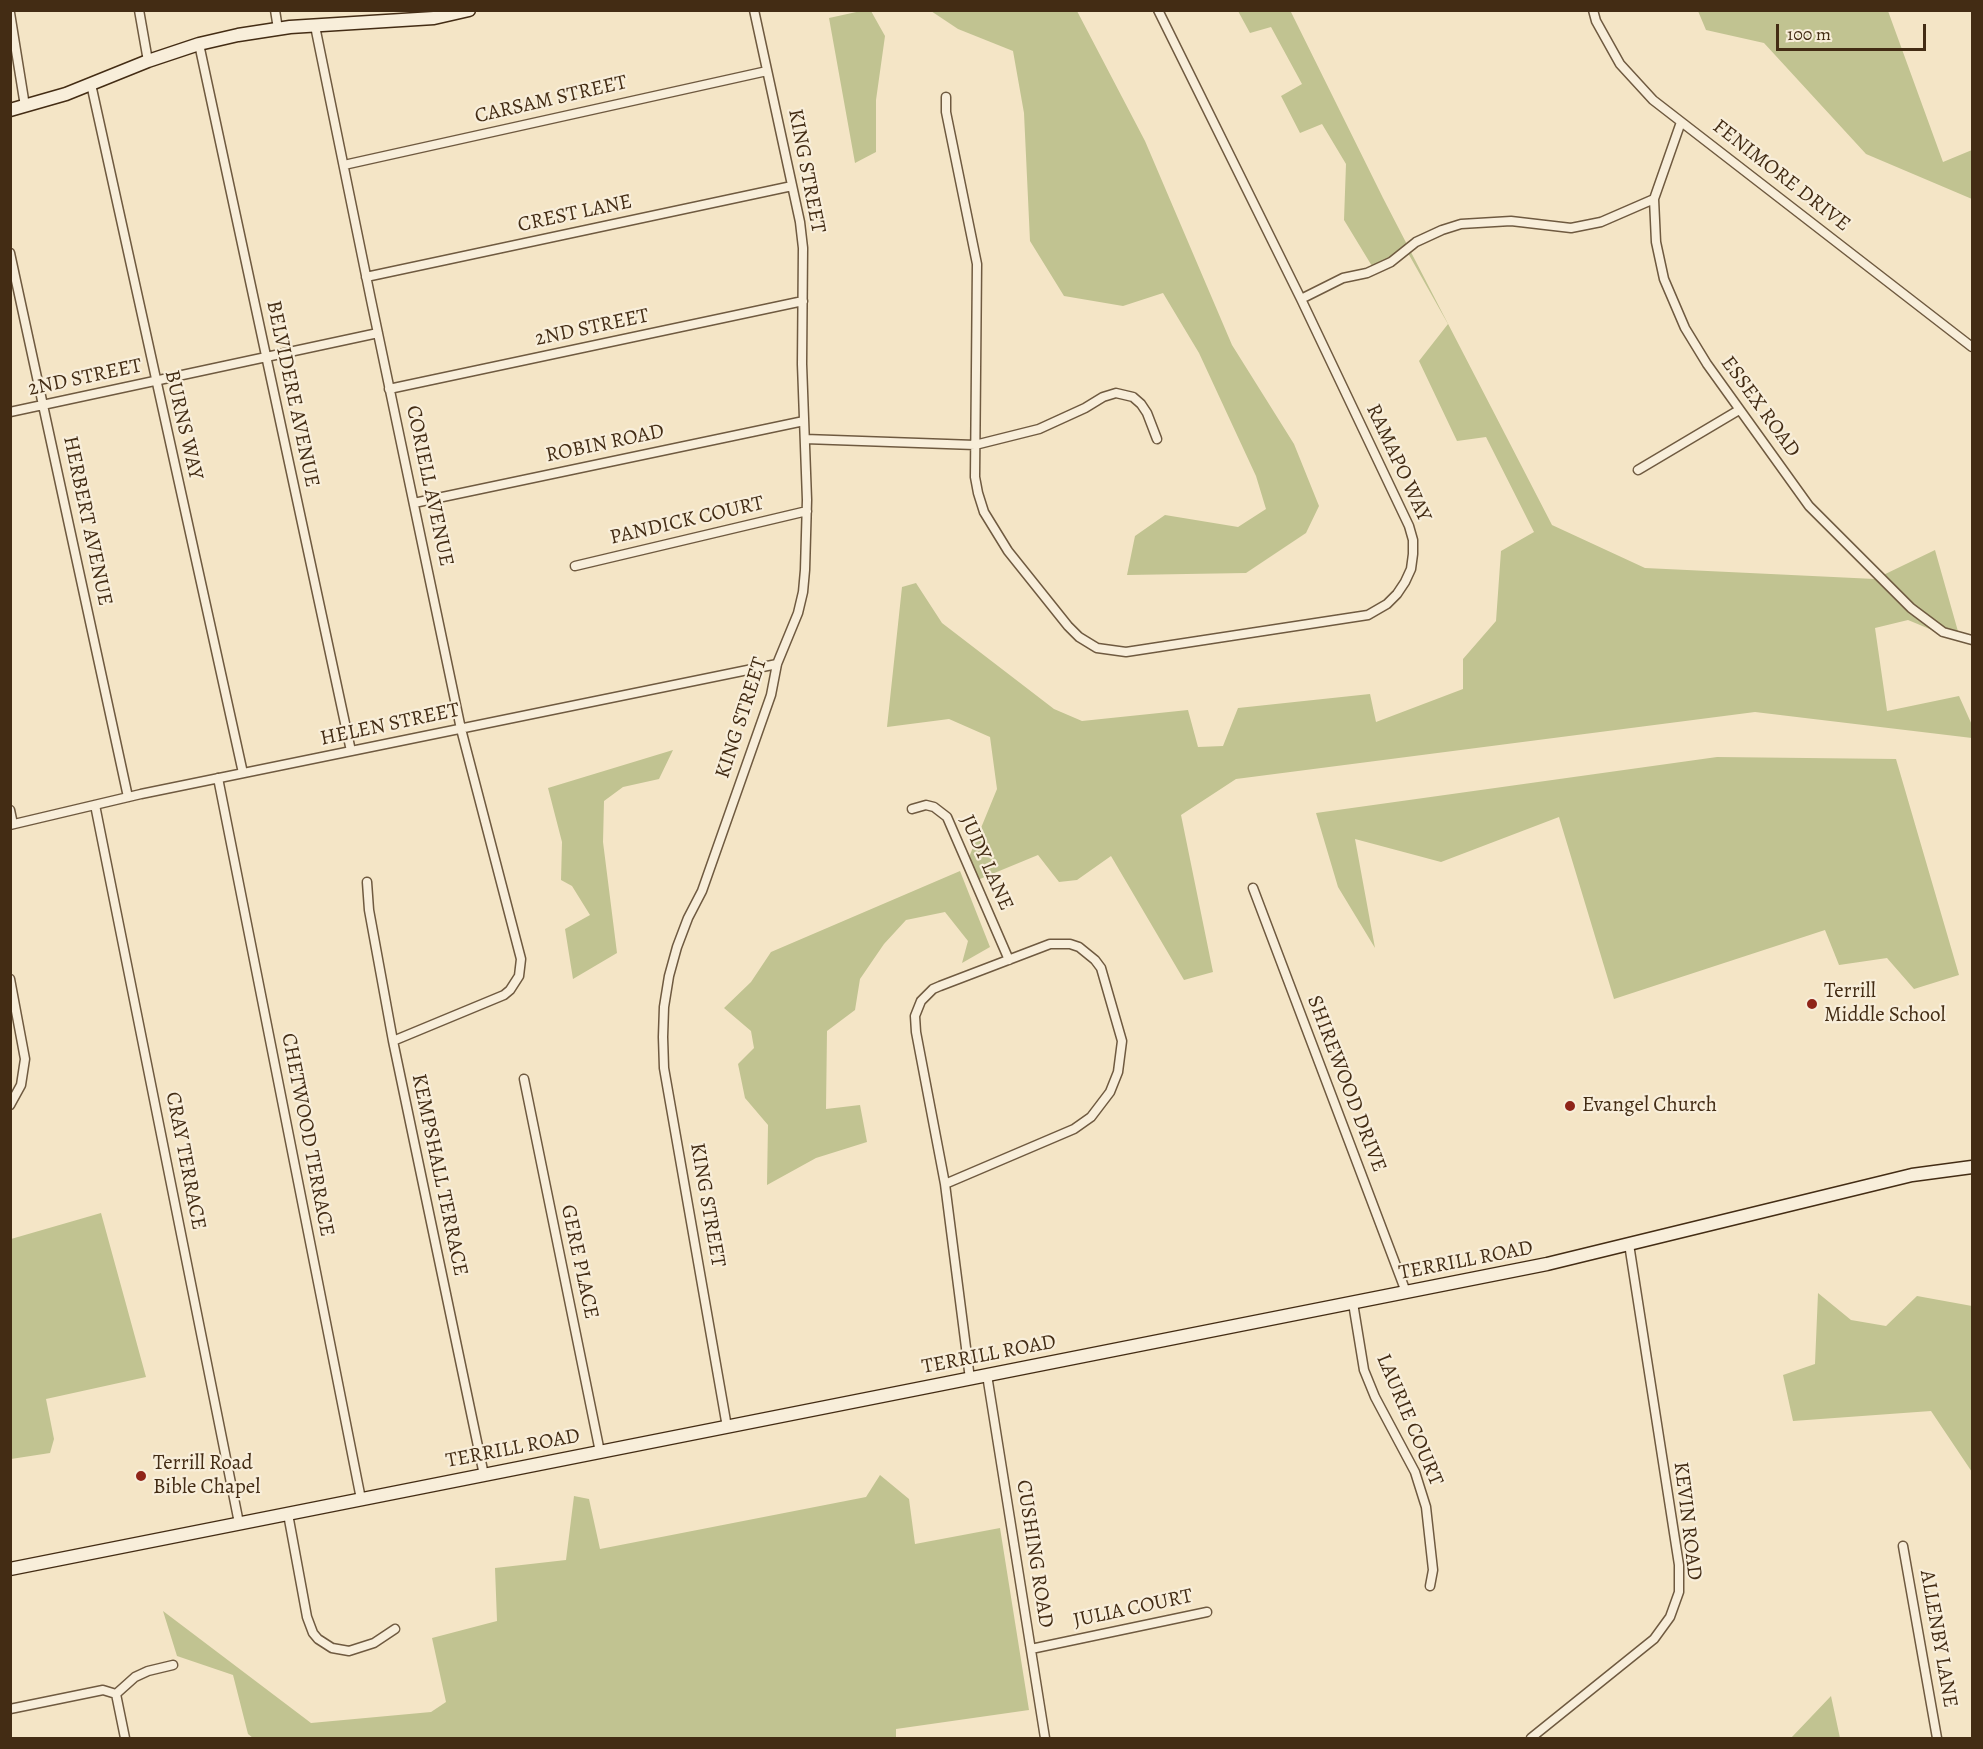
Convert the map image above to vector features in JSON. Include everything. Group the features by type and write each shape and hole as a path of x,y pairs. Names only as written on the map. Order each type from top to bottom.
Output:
{"street":[{"path":"139,10 148,62"},
{"path":"275,10 278,29"},
{"path":"10,110 66,94 199,44 238,35 412,15 434,18 469,10"},
{"name":"KING STREET","path":"727,1427 664,1068 663,1037 664,1007 677,947 702,891 771,695 777,664 798,613 803,592 807,511 802,364 803,248 800,222 754,10"},
{"name":"RAMAPO WAY","path":"945,97 946,112 977,264 975,477 984,512 991,524 1008,551 1068,626 1079,637 1098,648 1126,652 1368,615 1387,604 1405,582 1411,568 1413,540 1409,526 1301,299 1158,10"},
{"name":"FENIMORE DRIVE","path":"1593,10 1596,21 1620,64 1653,100 1972,346"},
{"path":"10,13 25,106"},
{"name":"CORIELL AVENUE","path":"315,26 461,729 521,959 519,976 504,995 393,1041"},
{"name":"BELVIDERE AVENUE","path":"199,44 351,751"},
{"name":"CARSAM STREET","path":"344,165 767,71"},
{"name":"BURNS WAY","path":"91,84 243,773"},
{"name":"ESSEX ROAD","path":"1681,122 1654,199 1656,242 1664,279 1685,328 1739,410 1809,506 1911,608 1943,632 1972,640"},
{"name":"CREST LANE","path":"366,277 792,186"},
{"path":"1301,299 1342,278 1367,273 1391,262 1416,242 1461,224 1511,221 1571,228 1601,222 1654,199"},
{"name":"HERBERT AVENUE","path":"10,252 128,797"},
{"name":"2ND STREET","path":"390,389 803,302"},
{"name":"2ND STREET","path":"10,412 378,333"},
{"path":"805,439 975,445 1039,429 1103,397 1116,393 1133,397 1141,404 1147,413 1157,440"},
{"path":"1638,470 1739,410"},
{"name":"ROBIN ROAD","path":"414,503 804,421"},
{"name":"PANDICK COURT","path":"575,566 807,511"},
{"name":"HELEN STREET","path":"12,824 218,778 777,664"},
{"name":"CHETWOOD TERRACE","path":"218,778 361,1499"},
{"name":"CRAY TERRACE","path":"95,805 239,1523"},
{"name":"JUDY LANE","path":"912,808 926,805 934,807 947,817 1009,960"},
{"path":"10,810 12,824"},
{"name":"KEMPSHALL TERRACE","path":"368,882 369,910 393,1041 484,1475"},
{"name":"SHIREWOOD DRIVE","path":"1253,888 1406,1292"},
{"path":"945,1184 1074,1129 1091,1116 1104,1101 1118,1072 1122,1041 1109,1001 1106,979 1095,960 1079,948 1060,943 1050,944 933,989 926,994 917,1008 916,1032 945,1184 970,1379"},
{"path":"10,979 25,1059 21,1084 10,1105"},
{"name":"GERE PLACE","path":"524,1078 600,1452"},
{"name":"TERRILL ROAD","path":"10,1569 1547,1264 1912,1174 1972,1167"},
{"name":"KEVIN ROAD","path":"1531,1738 1654,1639 1670,1617 1679,1592 1679,1565 1629,1244"},
{"name":"LAURIE COURT","path":"1353,1303 1364,1370 1375,1397 1415,1472 1426,1507 1433,1570 1430,1586"},
{"name":"CUSHING ROAD","path":"987,1375 1045,1738"},
{"path":"288,1514 307,1617 318,1639 332,1648 349,1651 374,1644 395,1629"},
{"name":"ALLENBY LANE","path":"1903,1546 1937,1738"},
{"name":"JULIA COURT","path":"1031,1649 1207,1612"},
{"path":"116,1694 129,1682 148,1671 173,1665"},
{"path":"10,1709 103,1690 116,1694"},
{"path":"116,1694 124,1738"}],"green space":[{"path":"1290,10 1383,198 1552,525 1645,568 1875,579 1935,550 1961,642 1908,620 1875,628 1887,711 1959,696 1972,725 1972,738 1755,712 1236,779 1181,815 1213,972 1184,980 1111,856 1077,880 1059,882 1038,855 975,881 967,862 997,789 990,737 949,719 887,727 902,587 916,583 942,623 1054,709 1082,721 1188,710 1198,747 1223,746 1238,708 1370,694 1376,722 1463,689 1463,659 1496,621 1501,551 1534,532 1486,437 1457,441 1419,361 1448,324 1408,253 1375,271 1344,220 1346,164 1322,124 1300,133 1281,96 1302,84 1271,27 1250,33 1238,11"},
{"path":"871,11 885,36 876,100 876,152 855,163 829,18"},
{"path":"931,11 1077,11 1145,141 1232,345 1294,444 1319,506 1306,533 1246,573 1127,575 1135,536 1165,515 1238,527 1266,509 1256,476 1199,353 1163,293 1123,306 1064,296 1030,241 1024,113 1013,51 958,29"},
{"path":"1698,11 1888,11 1943,162 1972,150 1972,199 1866,154 1764,43 1706,30"},
{"path":"673,750 659,779 623,787 604,801 603,842 617,953 573,979 565,929 590,915 572,886 561,880 562,842 548,788"},
{"path":"1717,757 1896,759 1959,975 1914,989 1887,958 1839,965 1825,930 1614,999 1559,817 1441,862 1355,839 1375,948 1338,887 1316,813"},
{"path":"960,871 990,947 962,963 968,941 945,912 906,920 884,944 860,979 855,1010 827,1031 826,1109 860,1105 867,1142 816,1158 767,1185 768,1125 745,1098 738,1064 754,1048 751,1031 724,1008 751,982 771,952"},
{"path":"101,1213 146,1377 46,1399 54,1439 50,1453 11,1459 11,1239"},
{"path":"1818,1293 1851,1320 1886,1326 1917,1296 1972,1306 1972,1472 1931,1411 1793,1421 1783,1375 1815,1364"},
{"path":"880,1475 909,1499 915,1544 1000,1528 1029,1710 896,1729 896,1738 253,1738 248,1734 233,1675 177,1656 163,1611 311,1723 431,1712 446,1702 432,1638 497,1621 495,1568 566,1560 574,1496 589,1499 600,1549 866,1497"},
{"path":"1831,1696 1840,1738 1791,1738"}],"place":[{"name":"Terrill Middle School","path":"1812,1004"},
{"name":"Evangel Church","path":"1570,1106"},
{"name":"Terrill Road Bible Chapel","path":"141,1476"}]}
